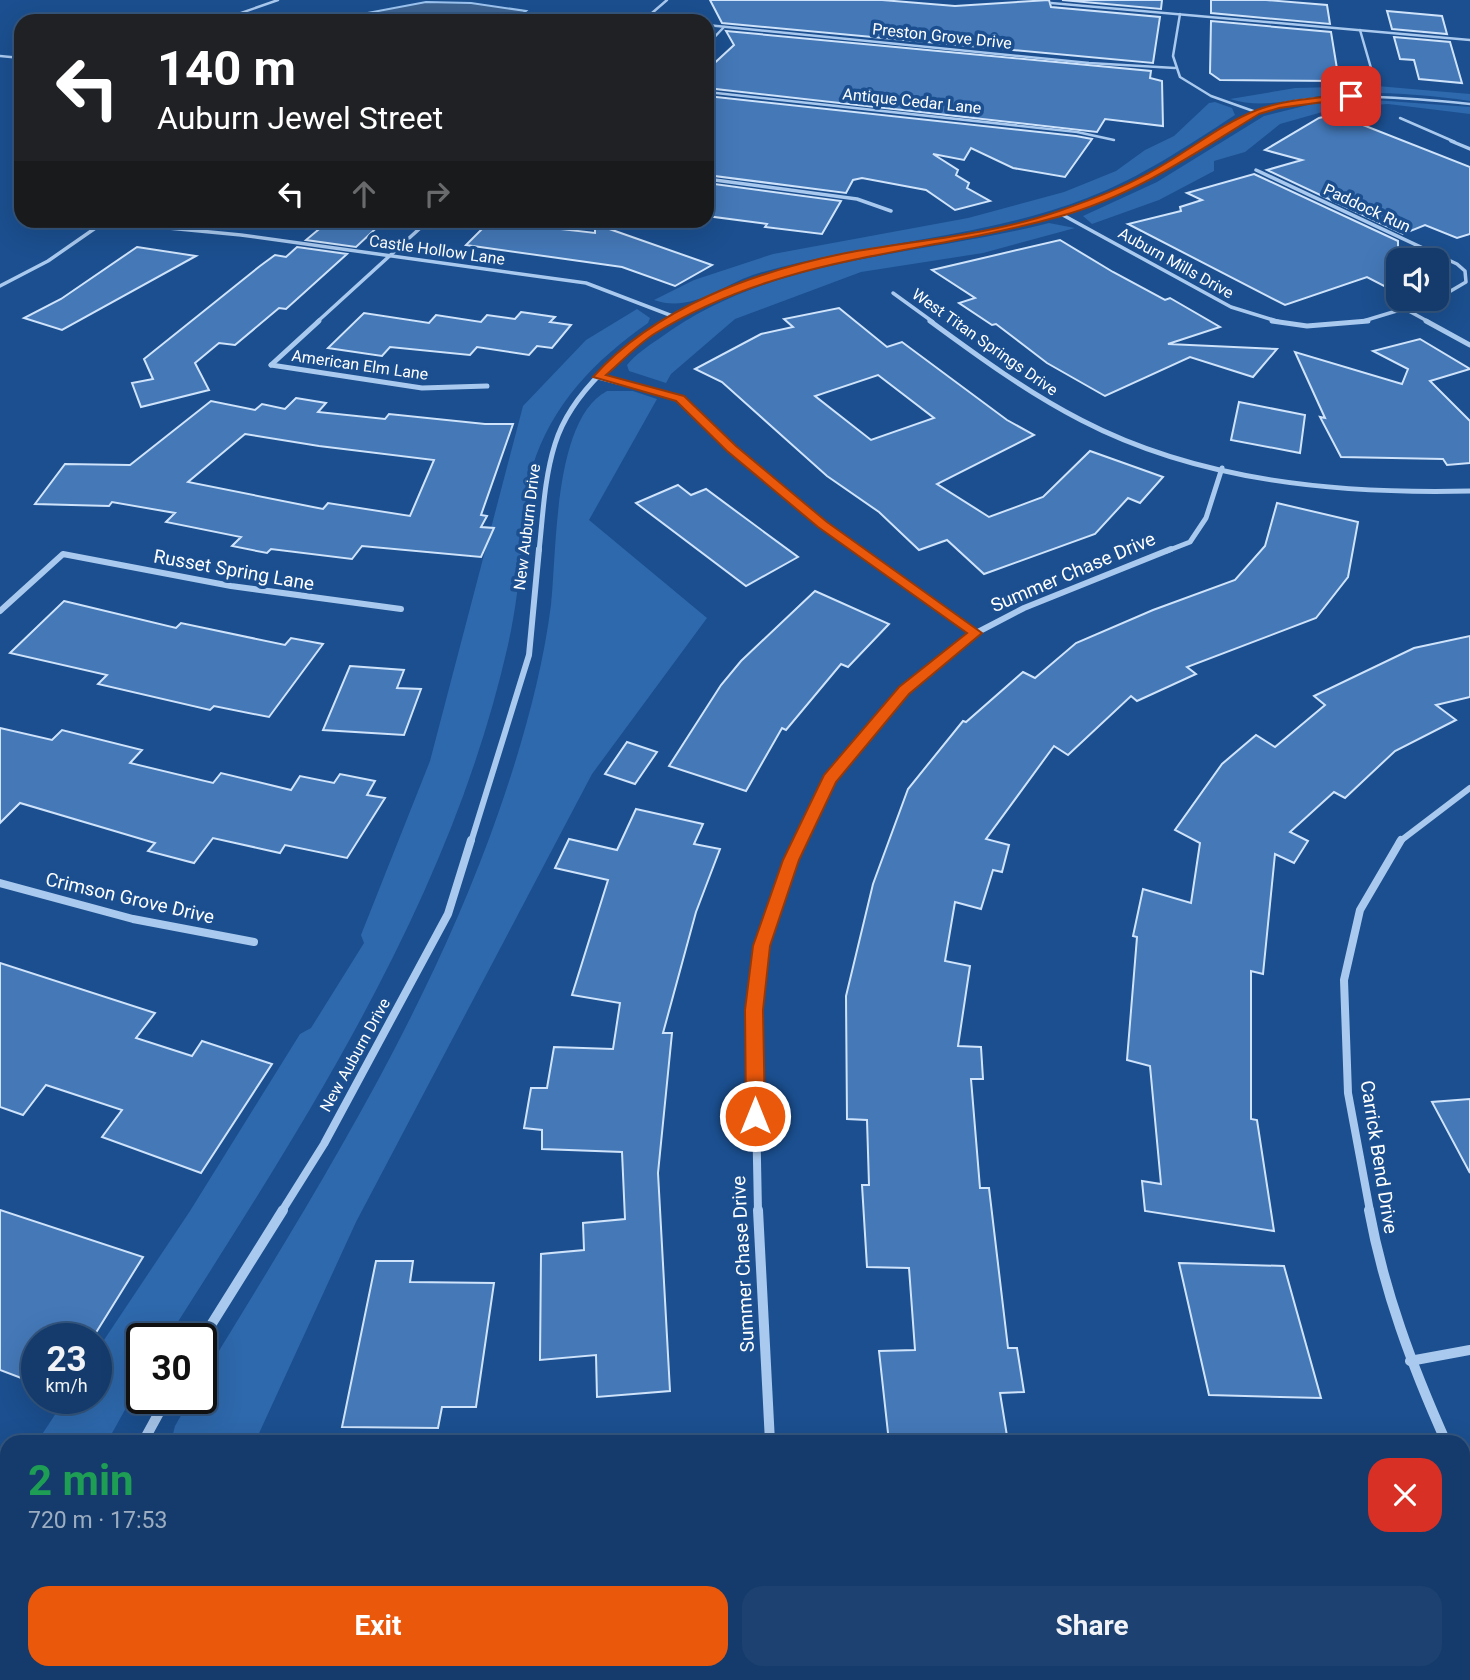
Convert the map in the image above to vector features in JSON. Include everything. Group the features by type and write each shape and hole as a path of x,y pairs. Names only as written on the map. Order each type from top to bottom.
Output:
{"street":[{"path":"238,14 278,0"},
{"path":"651,14 667,0"},
{"path":"1051,3 1470,40"},
{"path":"1180,14 1175,68 1188,85 1257,113"},
{"name":"Preston Grove Drive","path":"714,26 1089,63 1175,68"},
{"path":"714,38 724,27"},
{"path":"1360,30 1373,75"},
{"name":"Antique Cedar Lane","path":"714,93 1077,132 1114,141"},
{"name":"New Auburn Drive","path":"212,1323 324,1144 448,914 529,654 546,482 555,442 576,403 598,377 648,333 707,301 793,269 845,256 976,234 1061,214 1148,177 1257,113 1289,103 1351,96 1470,104"},
{"path":"1400,118 1470,149"},
{"name":"Paddock Run","path":"1256,170 1457,264 1465,271"},
{"path":"714,181 857,199 891,211"},
{"name":"Auburn Mills Drive","path":"1061,214 1254,318 1283,325 1340,326 1404,311"},
{"path":"0,286 48,261 97,228"},
{"name":"Castle Hollow Lane","path":"173,228 586,283 676,317"},
{"path":"390,256 420,228"},
{"name":"American Elm Lane","path":"390,256 271,365 422,388 487,386"},
{"name":"Auburn Mills Drive","path":"1449,292 1466,282 1465,271"},
{"name":"West Titan Springs Drive","path":"893,293 1036,396 1098,428 1162,452 1284,482 1358,491 1421,494 1470,491"},
{"path":"1410,311 1470,345"},
{"path":"598,377 680,398 732,449 822,524 976,633"},
{"name":"Summer Chase Drive","path":"770,1435 756,1169 754,1010 762,946 791,860 830,779 904,691 976,633 1024,608 1190,542 1206,518 1222,468"},
{"name":"Russet Spring Lane","path":"0,611 63,554 208,584 300,599 401,609"},
{"name":"Carrick Bend Drive","path":"1443,1435 1410,1361 1378,1256 1348,1093 1344,980 1360,910 1396,843 1470,788"},
{"name":"Crimson Grove Drive","path":"0,883 133,919 254,942"},
{"path":"1410,1361 1470,1350"},
{"path":"147,1435 158,1414"}],"shaded area":[{"path":"426,2 471,3 526,11 522,14 362,14"},
{"path":"1377,86 1470,94 1470,101 1408,94 1362,93 1332,94 1273,103 1230,99 1295,88"},
{"path":"1374,100 1470,107 1470,114 1388,104 1340,107 1280,124 1245,152 1214,161 1214,171 1159,200 1092,224 1083,216 1157,182 1264,116 1312,104"},
{"path":"1215,102 1232,108 1235,115 1144,171 1087,198 1006,223 841,254 759,273 695,300 668,303 654,300 694,280 773,254 968,218 1064,192 1116,171 1145,150 1174,136 1209,103"},
{"path":"1049,223 1075,228 983,253 861,272 735,319 671,374 666,383 629,371 627,365 642,350 703,311 749,290 848,262"},
{"path":"637,309 650,318 648,323 610,352 577,386 563,404 540,445 528,485 511,632 482,739 450,831 368,1006 321,1091 177,1323 126,1323 126,1408 111,1435 42,1435 55,1414 112,1414 112,1328 190,1211 300,1034 311,1028 364,943 361,935 430,761 523,406 586,340"},
{"path":"607,391 633,391 657,399 589,520 707,618 592,774 356,1222 258,1435 173,1435 182,1414 217,1414 217,1354 285,1243 365,1103 438,960 470,887 499,811 537,684 551,605 561,489 576,429 589,406"}],"building":[{"path":"710,0 882,0 955,6 1049,0 1051,7 1160,17 1153,63 722,23"},
{"path":"1062,0 1162,0 1161,9"},
{"path":"1211,0 1266,0 1327,5 1330,24 1211,13"},
{"path":"1387,11 1442,16 1447,34 1392,29"},
{"path":"1211,21 1331,32 1339,81 1220,80 1210,73"},
{"path":"726,31 1151,71 1150,78 1162,81 1163,126 1105,119 1097,132 714,89 714,64 734,45"},
{"path":"1394,37 1450,42 1462,83 1419,79 1414,60 1400,59"},
{"path":"714,97 1092,139 1065,177 1013,168 971,148 964,160 933,154 958,170 956,175 969,183 967,188 990,201 955,210 926,190 862,178 853,180 846,193 714,176"},
{"path":"1335,114 1470,167 1470,234 1457,238 1425,225 1403,234 1267,170 1302,160 1265,150 1319,118"},
{"path":"1254,174 1398,241 1398,248 1386,248 1386,285 1367,277 1285,305 1128,224 1181,211 1180,207 1202,200 1187,193"},
{"path":"714,184 841,201 822,234 765,227 767,224 714,217"},
{"path":"320,228 376,228 356,247 306,240"},
{"path":"483,228 551,228 595,233 595,228 606,228 712,265 675,286 622,267 466,245"},
{"path":"1060,240 1113,272 1165,300 1170,298 1220,327 1168,344 1277,349 1253,377 1190,357 1105,396 1047,363 996,324 992,325 959,303 975,298 932,270"},
{"path":"137,247 196,256 62,330 24,318 61,299"},
{"path":"297,247 347,254 286,309 279,308 235,345 219,343 195,363 209,390 141,407 132,383 153,379 144,359 275,255 286,257"},
{"path":"839,308 887,347 902,342 1007,420 1034,435 937,484 989,517 1043,497 1090,451 1163,477 1140,503 1128,498 1095,534 984,574 947,540 919,550 879,512 827,476 722,382 695,369 761,334 793,327 784,319","holes":["878,375 934,418 871,440 815,396"]},
{"path":"521,312 555,317 550,322 571,325 552,348 537,346 529,355 477,347 470,355 390,347 382,356 328,348 364,313 429,323 436,315 481,322 487,315 515,319"},
{"path":"1420,339 1470,369 1430,381 1470,421 1470,463 1447,465 1443,459 1341,457 1320,417 1325,418 1295,352 1402,384 1408,369 1373,351"},
{"path":"296,398 326,403 318,412 385,419 389,414 485,424 513,424 481,515 487,516 481,527 494,528 481,557 362,546 352,559 271,549 267,553 232,546 241,537 166,522 175,513 112,502 109,506 35,504 65,464 130,465 211,401 255,410 262,404 285,409","holes":["245,434 434,460 410,516 328,503 323,509 188,482"]},
{"path":"1239,402 1305,415 1300,453 1231,440"},
{"path":"678,485 691,495 706,489 798,557 746,586 636,503"},
{"path":"1277,503 1358,522 1348,577 1316,618 1187,667 1196,674 1137,701 1131,696 1068,755 1054,746 986,839 1009,845 1002,872 993,870 981,909 955,902 945,961 970,966 958,1046 981,1047 983,1079 971,1079 980,1188 989,1188 1008,1348 1017,1348 1024,1392 1000,1393 1007,1435 888,1435 879,1351 915,1350 909,1268 867,1267 862,1185 869,1185 867,1120 847,1119 846,996 873,884 908,789 963,721 966,722 1023,672 1035,678 1076,643 1153,610 1235,580 1265,546"},
{"path":"815,591 889,624 848,667 841,664 786,730 782,728 746,791 669,766 721,685 741,661"},
{"path":"64,601 176,628 181,623 285,645 291,638 323,644 269,717 214,706 210,710 98,684 107,675 10,653"},
{"path":"1470,636 1470,697 1436,705 1456,720 1395,751 1345,798 1334,792 1290,832 1308,841 1294,863 1275,854 1263,974 1251,971 1251,1119 1257,1120 1274,1231 1145,1211 1142,1181 1161,1184 1150,1066 1127,1060 1137,937 1133,936 1143,889 1191,903 1200,843 1175,830 1222,764 1256,735 1275,747 1325,705 1314,696 1414,648"},
{"path":"350,666 404,670 397,688 421,689 404,735 323,730"},
{"path":"0,728 52,740 62,730 142,750 130,763 213,783 221,773 291,790 300,776 334,783 340,774 375,781 367,795 385,798 347,858 285,845 280,853 213,838 194,863 148,851 155,843 20,803 0,823"},
{"path":"627,742 657,752 635,784 605,774"},
{"path":"636,809 703,824 694,844 720,849 696,912 663,1033 672,1033 658,1173 670,1391 597,1397 596,1355 540,1360 541,1254 584,1250 583,1223 625,1219 622,1152 542,1149 542,1130 524,1128 531,1088 547,1088 554,1047 613,1049 620,1003 572,995 608,880 555,868 569,839 617,850"},
{"path":"0,963 155,1013 136,1038 192,1056 202,1041 272,1064 201,1173 102,1137 122,1110 46,1085 23,1115 0,1107"},
{"path":"1470,1099 1470,1173 1432,1102"},
{"path":"0,1210 143,1257 102,1323 21,1323 21,1378 0,1370"},
{"path":"376,1261 413,1261 410,1282 494,1283 476,1407 442,1407 438,1428 342,1427"},
{"path":"1179,1263 1284,1266 1321,1398 1209,1395"}],"route":[{"path":"755,1116 754,1010 762,946 791,860 830,779 904,691 976,633 822,524 732,449 680,398 658,390 598,377 648,333 707,301 758,281 845,256 952,239 1061,214 1107,197 1148,177 1257,113 1278,106 1351,96"}]}
